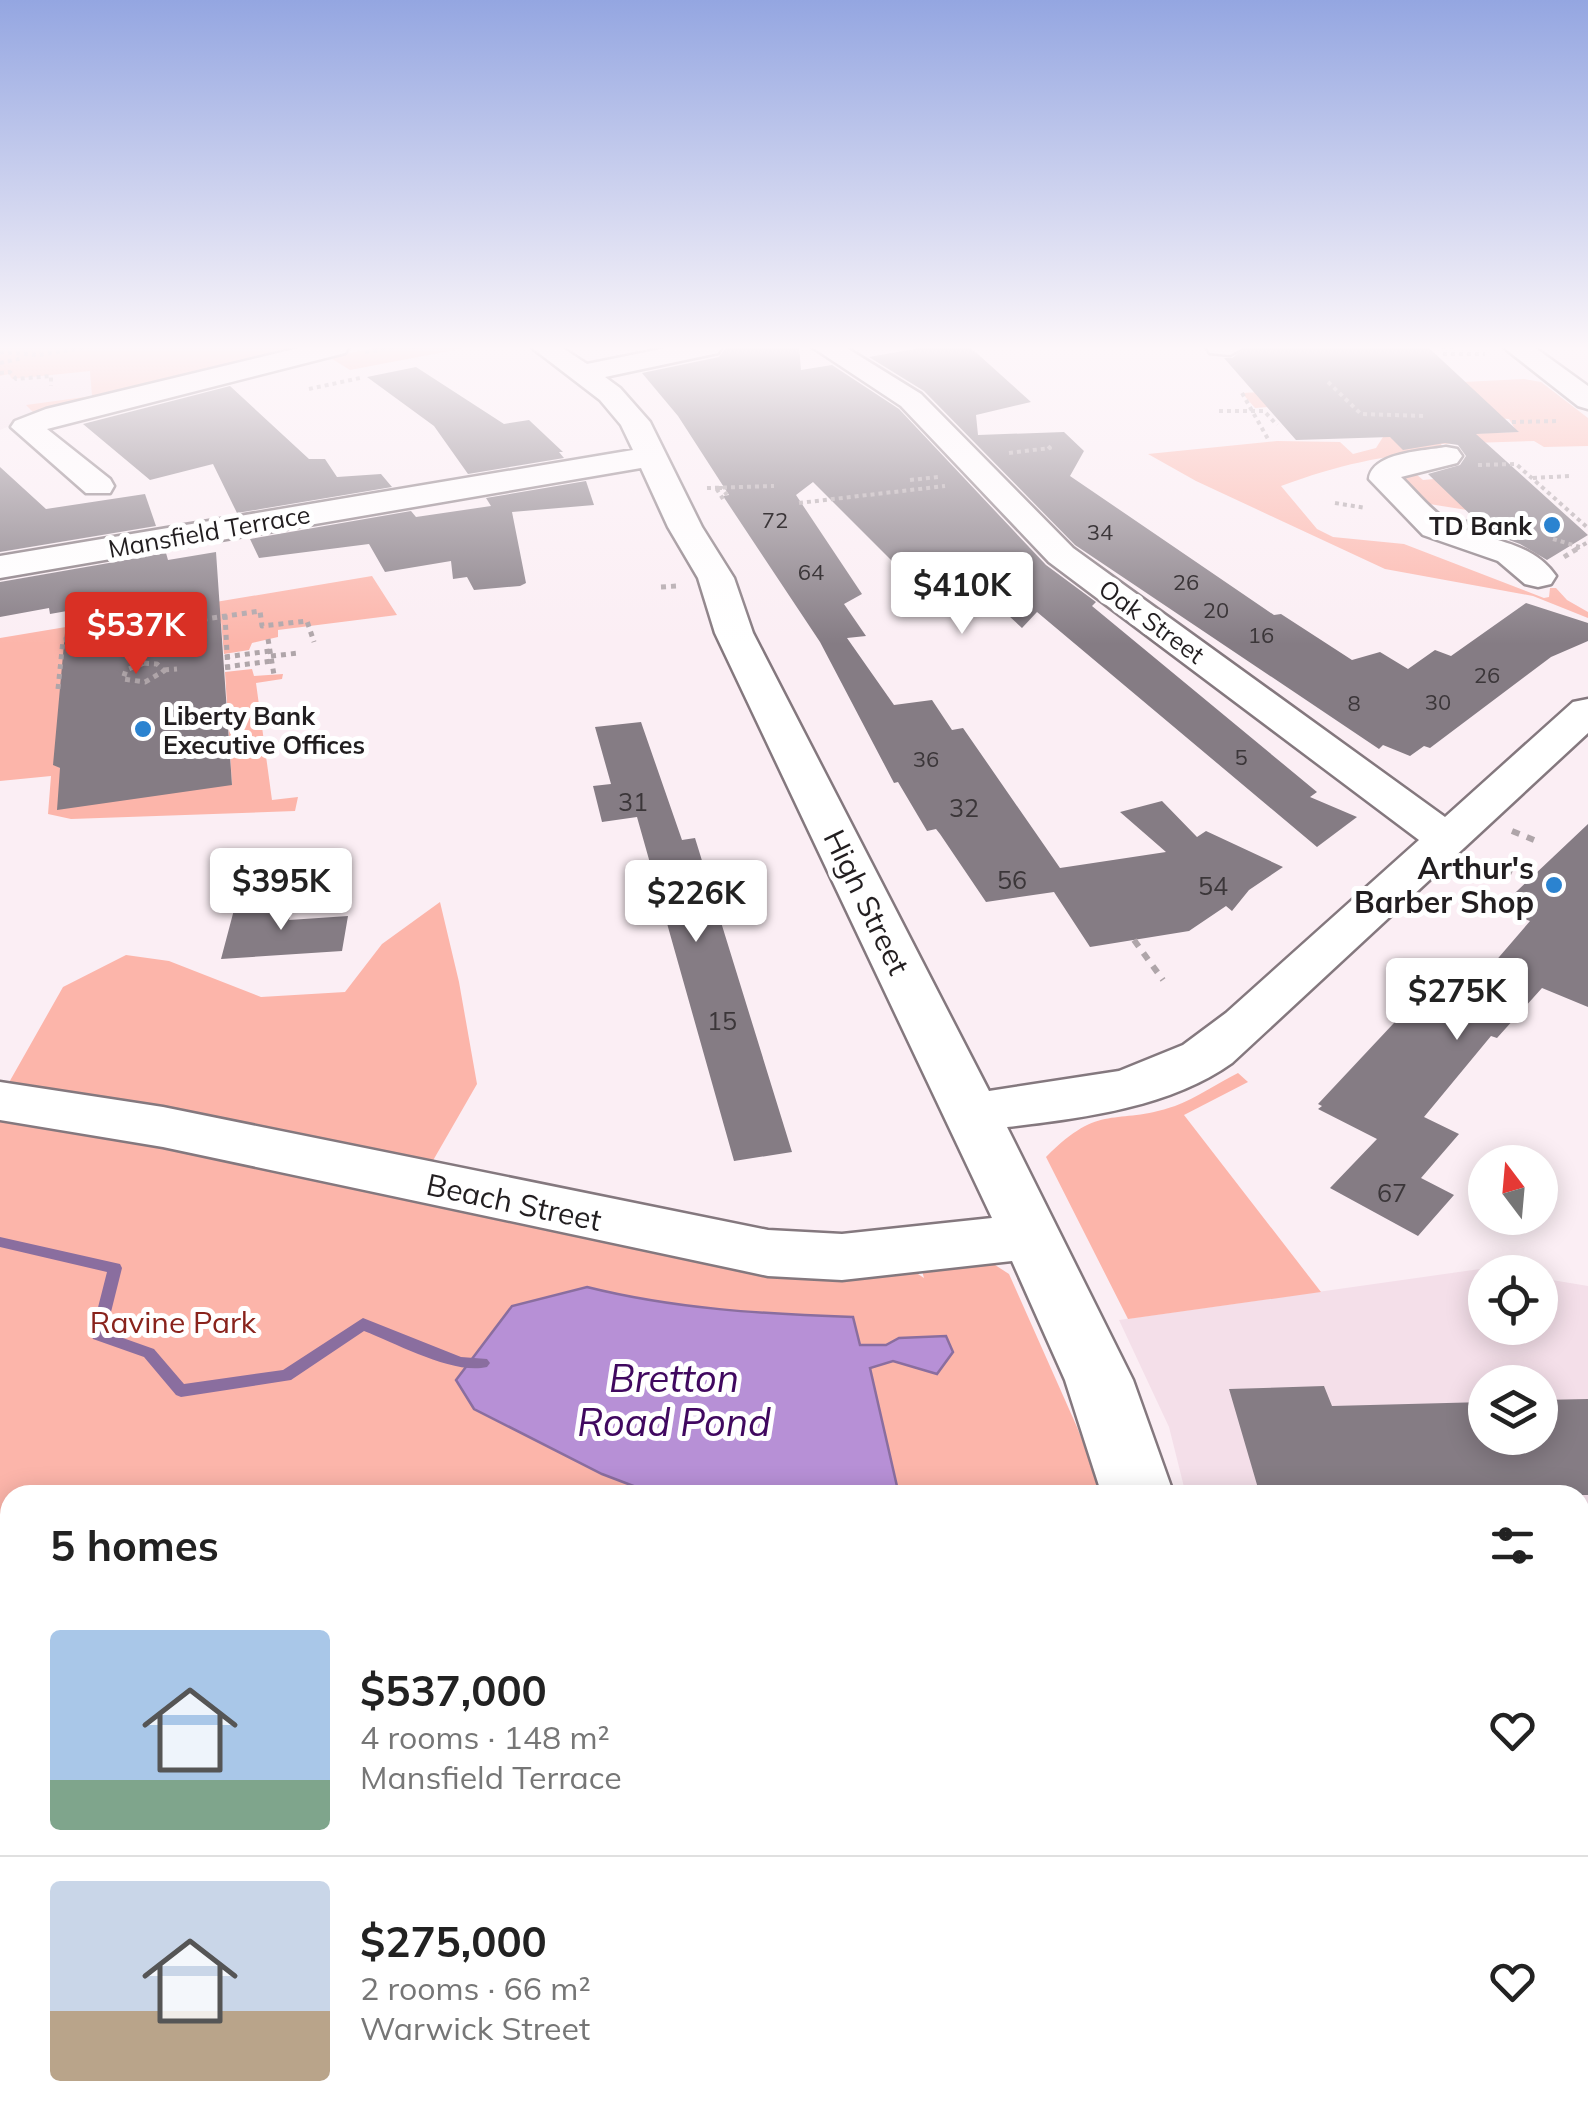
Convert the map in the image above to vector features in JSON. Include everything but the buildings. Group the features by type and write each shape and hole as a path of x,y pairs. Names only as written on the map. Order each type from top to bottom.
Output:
{"street":[{"path":"48,446 98,486"},
{"name":"High Street","path":"648,446 685,527 716,578 734,633 1032,1236 1098,1380 1135,1485"},
{"name":"Oak Street","path":"956,446 1061,554 1449,842"},
{"name":"Mansfield Terrace","path":"0,567 654,456"},
{"path":"1461,461 1391,468 1384,474 1384,480 1434,528 1516,557 1538,576"},
{"path":"1375,464 1366,470 1367,478 1428,541"},
{"path":"970,1113 1091,1095 1149,1080 1202,1058 1245,1025 1588,712"},
{"name":"Beach Street","path":"0,1101 162,1127 768,1253 842,1257 1032,1236"}],"path":[{"path":"1004,453 1048,446"},
{"path":"1461,461 1516,464 1588,528"},
{"path":"1532,478 1569,476"},
{"path":"706,488 774,486"},
{"path":"799,502 948,486"},
{"path":"1334,503 1382,510"},
{"path":"1553,539 1580,547"},
{"path":"661,588 676,586"},
{"path":"58,689 63,640 260,611 262,626 306,621 314,642"},
{"path":"225,615 227,668 271,656"},
{"path":"268,639 274,674"},
{"path":"226,657 299,652"},
{"path":"108,678 122,676 126,670 144,664 176,669"},
{"path":"122,676 142,685 158,678 164,670"},
{"path":"1505,870 1527,878"},
{"path":"1134,940 1163,980"}],"shaded area":[{"path":"1468,1271 1468,1345 1558,1345 1558,1281 1588,1286 1588,1485 1184,1485 1169,1427 1119,1320"}],"green space":[{"path":"1225,446 1345,446 1353,454 1376,448 1442,446 1445,451 1361,462 1281,486 1317,529 1333,537 1404,544 1544,598 1549,597 1550,588 1556,588 1588,612 1588,618 1533,596 1385,569 1196,481 1148,454"},
{"path":"1421,471 1416,474 1423,480 1434,479 1467,510 1423,503 1399,478"},
{"path":"372,576 397,615 278,630 278,637 252,643 249,650 224,654 221,621 53,764 60,768 232,785 225,672 252,669 254,676 283,674 282,679 256,683 272,800 298,797 295,811 71,819 48,814 51,776 0,781 0,638"},
{"path":"440,902 477,1084 431,1164 7,1086 63,987 126,955 169,961 261,997 345,992 382,944"},
{"path":"1238,1073 1248,1082 1184,1115 1321,1292 1128,1319 1046,1157 1081,1128 1108,1118 1175,1106"},
{"name":"Ravine Park","path":"0,1117 94,1130 395,1192 639,1249 760,1270 909,1268 924,1278 920,1264 992,1263 1009,1274 1099,1485 0,1485"}],"water":[{"name":"Bretton Road Pond","path":"587,1287 719,1309 853,1317 860,1345 946,1336 953,1352 937,1374 893,1361 870,1368 897,1485 631,1485 474,1409 456,1380 512,1306"}],"waterway":[{"path":"0,1242 115,1268 98,1335 149,1353 181,1391 286,1376 363,1324 460,1363 482,1363"}],"place":[{"name":"TD Bank","path":"1552,525"},
{"name":"Liberty Bank Executive Offices","path":"143,729"},
{"name":"Arthur's Barber Shop","path":"1554,885"}]}
